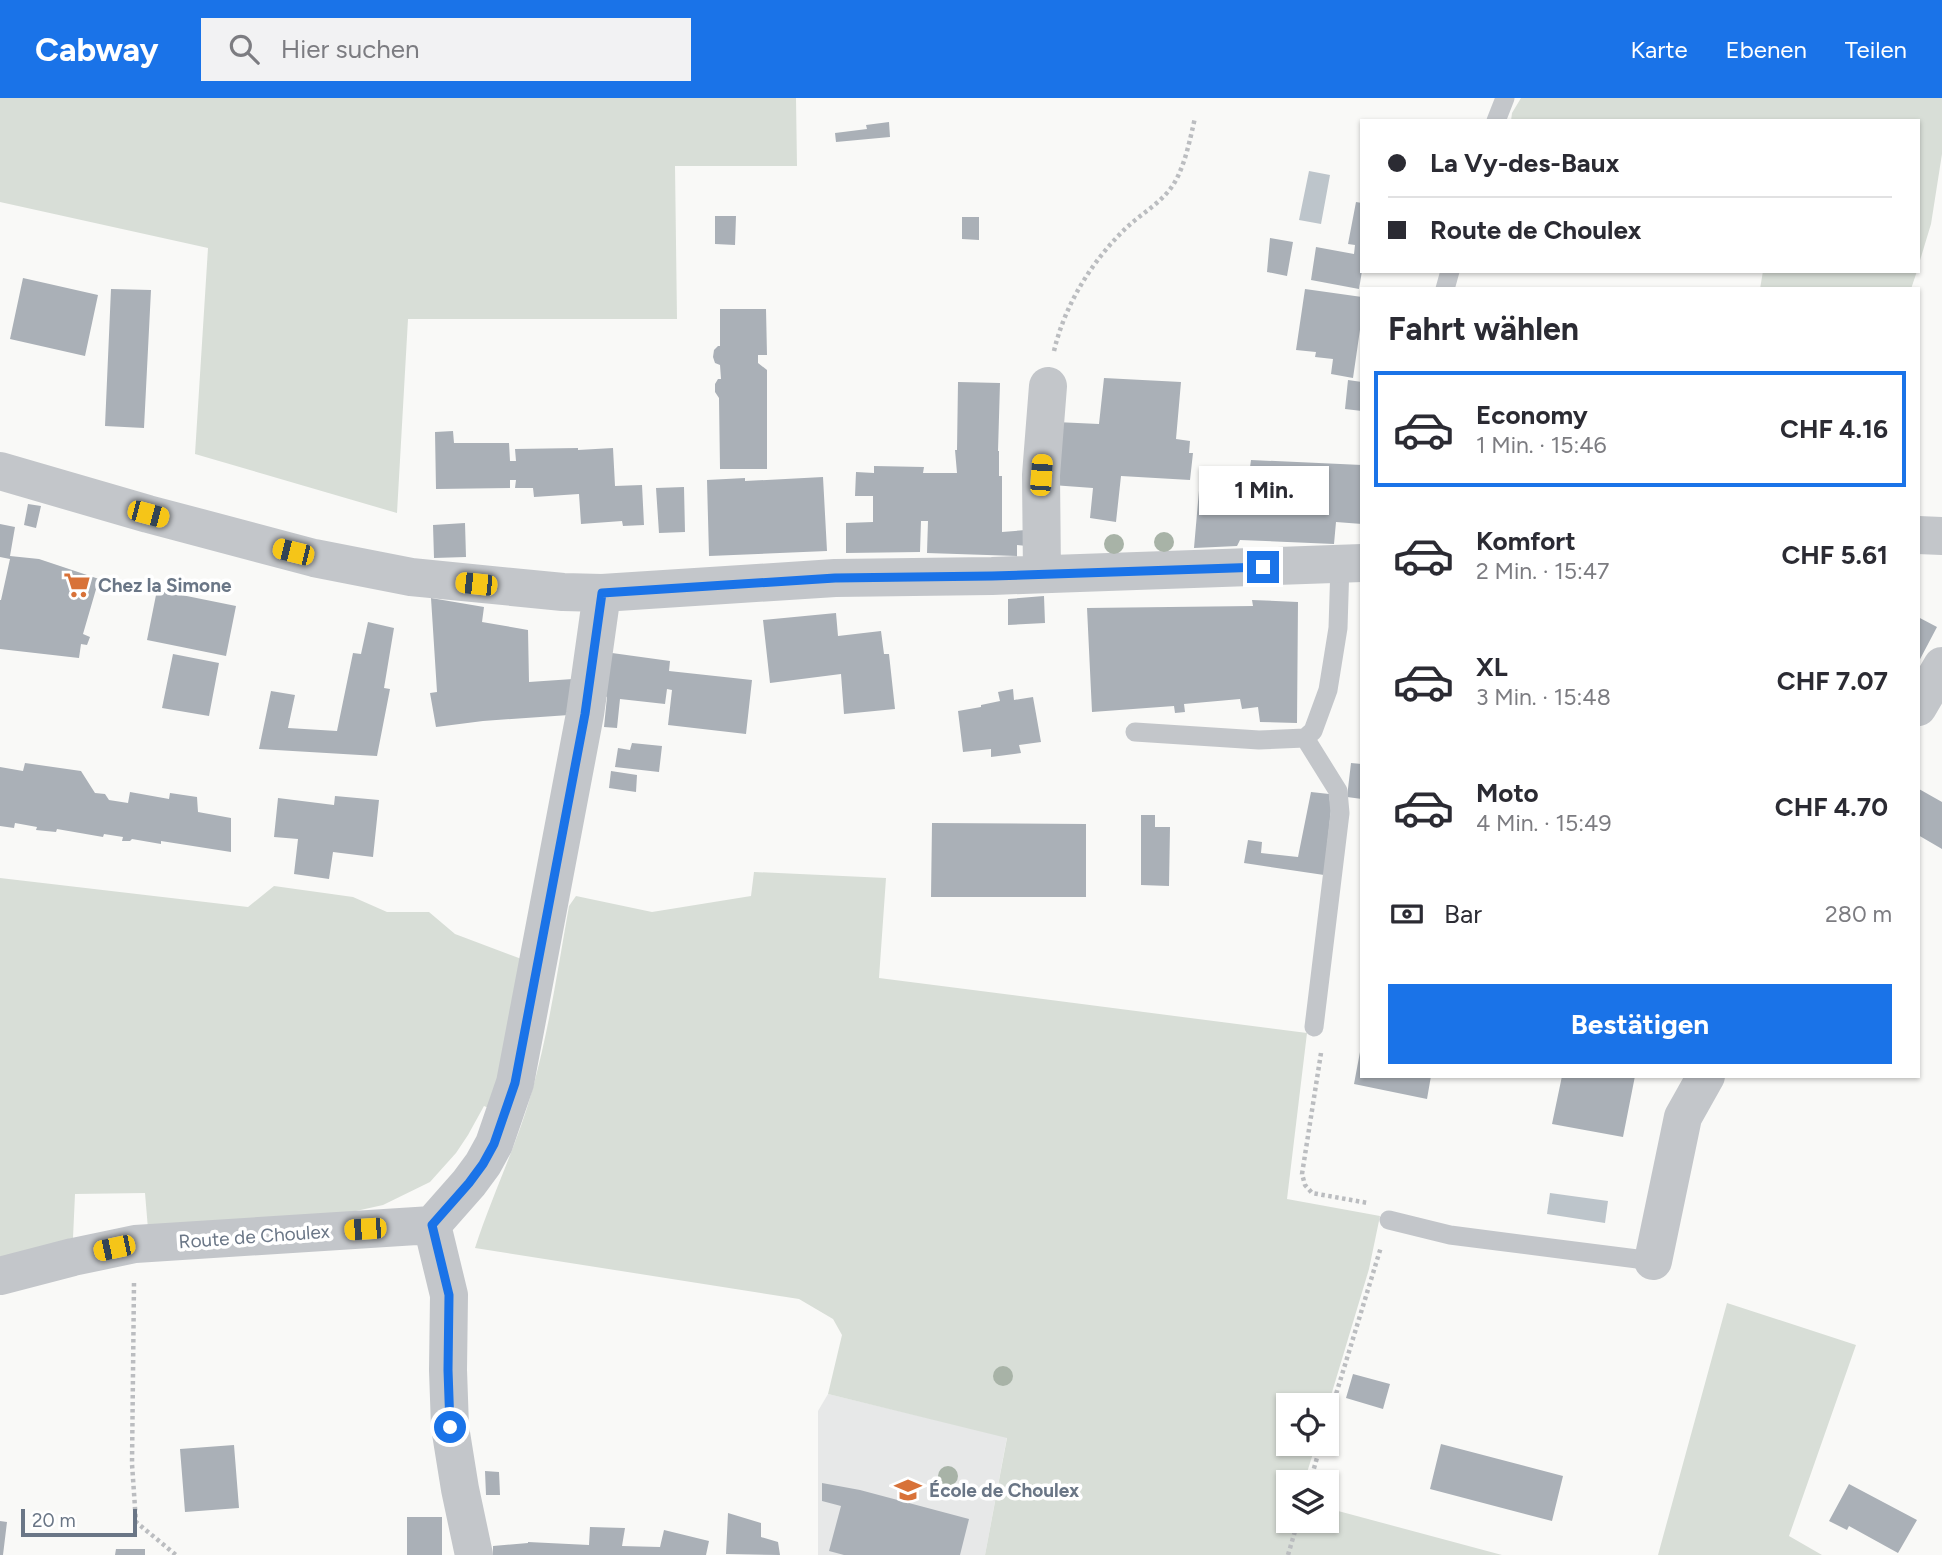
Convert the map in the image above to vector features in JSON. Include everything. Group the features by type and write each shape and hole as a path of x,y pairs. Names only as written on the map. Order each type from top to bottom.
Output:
{"street":[{"path":"1042,574 1041,475 1048,386"},
{"path":"0,471 136,511 314,558 411,577 510,588 602,593 835,578 1351,564"},
{"path":"1920,535 1942,536"},
{"path":"474,1555 450,1427 449,1295 432,1225 483,1164 494,1144 515,1083 585,714 602,593"},
{"path":"1920,704 1942,666"},
{"path":"1653,1261 1683,1117 1705,1078"},
{"name":"Route de Choulex","path":"0,1276 135,1244 432,1225"}],"lane":[{"path":"1497,119 1505,98"},
{"path":"1135,732 1259,740 1305,738 1314,731 1328,690 1351,564"},
{"path":"1305,738 1338,791 1340,813 1314,1027"},
{"path":"1389,1220 1450,1235 1653,1261"}],"path":[{"path":"1048,386 1049,368 1057,336 1086,275 1100,255 1128,226 1160,201 1175,181 1186,154 1195,118"},
{"path":"1314,1027 1325,1028 1302,1174 1305,1185 1312,1193 1391,1207 1336,1393"},
{"path":"135,1244 131,1464 136,1522 176,1555"},
{"path":"1288,1555 1294,1533"}],"shaded area":[{"path":"0,98 796,98 797,166 675,166 677,319 408,319 397,513 195,454 208,248 0,202"},
{"path":"1521,98 1942,98 1942,154 1931,224 1920,260 1920,119 1511,119"},
{"path":"1309,171 1330,175 1321,224 1299,220"},
{"path":"1763,273 1916,273 1912,287 1760,287"},
{"path":"754,872 886,878 879,978 1307,1033 1287,1199 1380,1216 1369,1269 1332,1393 1276,1393 1276,1456 1312,1456 1308,1470 1276,1470 1276,1533 1339,1533 1339,1511 1502,1555 985,1555 1007,1438 828,1394 842,1335 833,1319 799,1299 475,1248 532,1091 548,1022 569,906 576,896 652,912 751,896"},
{"path":"0,878 248,907 274,886 353,897 387,912 429,912 455,934 527,961 491,1109 484,1106 456,1153 430,1182 383,1205 347,1213 148,1229 145,1193 75,1194 73,1238 0,1262"},
{"path":"1550,1193 1608,1201 1605,1223 1547,1214"},
{"path":"1727,1303 1856,1345 1789,1536 1822,1555 1658,1555"},
{"name":"École de Choulex","path":"828,1394 1007,1437 985,1555 818,1555 818,1411"}],"building":[{"path":"889,122 890,137 836,142 835,133 867,129 866,125"},
{"path":"1356,202 1360,203 1362,273 1359,289 1311,280 1316,247 1354,254 1355,245 1348,244"},
{"path":"715,216 736,216 735,245 715,244"},
{"path":"962,217 979,217 979,240 962,239"},
{"path":"1270,238 1293,242 1287,276 1267,272"},
{"path":"23,278 98,295 85,356 10,339"},
{"path":"111,289 151,290 144,428 105,426"},
{"path":"1305,289 1360,297 1360,330 1353,378 1331,374 1333,359 1315,357 1316,352 1296,350"},
{"path":"720,309 766,309 767,355 758,355 758,363 767,370 767,469 720,469 719,398 715,392 715,384 721,379 720,365 715,363 713,357 714,350 720,346"},
{"path":"1104,378 1181,382 1176,439 1190,441 1189,453 1193,453 1190,480 1121,476 1116,522 1090,518 1093,488 1052,485 1056,422 1099,424"},
{"path":"1348,380 1360,382 1360,411 1345,409"},
{"path":"958,382 1000,383 998,451 999,476 1002,476 1002,532 1026,530 1027,546 1017,545 1017,556 927,553 928,521 921,521 920,552 846,553 846,523 873,522 873,496 855,496 856,472 874,473 874,466 924,467 923,473 957,473 955,450"},
{"path":"453,431 454,443 509,443 510,461 516,461 515,449 613,448 615,486 642,485 644,525 623,526 622,521 581,524 579,494 534,497 533,488 515,488 516,480 510,480 510,488 436,489 435,432"},
{"path":"1251,460 1360,465 1360,524 1336,522 1334,544 1240,540 1237,546 1194,548 1200,479 1248,482"},
{"path":"823,477 827,551 709,556 707,480"},
{"path":"684,487 685,532 659,533 656,488"},
{"path":"28,504 41,506 36,528 24,525"},
{"path":"465,523 466,557 434,558 433,525"},
{"path":"0,524 15,527 10,556 39,559 99,579 83,634 90,637 87,645 81,644 79,658 0,649 0,600 10,559 0,557"},
{"path":"157,590 236,606 226,656 147,640"},
{"path":"1044,596 1045,623 1008,625 1008,599"},
{"path":"431,598 484,607 482,622 528,630 529,682 573,679 569,715 436,727 430,693 437,692"},
{"path":"1252,600 1298,602 1297,723 1260,722 1258,707 1242,709 1240,699 1184,704 1185,712 1175,713 1174,706 1092,712 1087,608 1253,606"},
{"path":"836,613 838,636 881,631 884,654 889,654 895,709 844,714 841,674 770,683 763,620"},
{"path":"1920,618 1937,627 1920,659"},
{"path":"368,622 394,628 384,688 390,689 377,756 259,749 271,691 295,695 288,728 337,731 353,653 361,654"},
{"path":"612,653 670,661 669,671 752,680 746,734 668,725 672,690 667,689 665,704 620,699 617,728 604,727 605,696"},
{"path":"173,654 219,663 209,716 162,708"},
{"path":"1013,689 1014,700 1033,697 1041,742 1019,745 1021,753 991,757 991,749 963,752 958,711 1000,701 998,692"},
{"path":"632,743 662,746 659,772 615,767 618,748 630,750"},
{"path":"25,763 81,771 95,793 105,794 109,800 128,803 130,792 169,799 170,793 197,797 198,812 231,818 231,852 161,841 161,844 132,839 122,841 123,837 104,834 103,837 57,829 56,832 36,830 37,827 15,823 14,828 0,826 0,767 23,771"},
{"path":"1351,763 1360,764 1360,799 1347,797"},
{"path":"611,771 637,775 636,792 609,788"},
{"path":"1920,790 1942,802 1942,849 1920,836"},
{"path":"1311,792 1329,794 1331,810 1324,875 1244,863 1248,840 1262,842 1261,853 1298,857"},
{"path":"335,796 379,800 373,857 333,852 329,879 294,874 298,839 274,837 278,798 334,805"},
{"path":"1141,815 1155,815 1155,827 1170,827 1169,886 1141,885"},
{"path":"932,823 1086,824 1086,897 931,897"},
{"path":"1360,1052 1360,1078 1431,1078 1427,1099 1354,1084"},
{"path":"1562,1078 1635,1078 1623,1137 1552,1124"},
{"path":"1353,1374 1390,1384 1383,1409 1346,1398"},
{"path":"1441,1444 1563,1476 1552,1521 1430,1489"},
{"path":"234,1445 239,1508 185,1512 180,1449"},
{"path":"485,1471 499,1472 500,1495 486,1495"},
{"path":"822,1483 860,1490 969,1519 960,1555 844,1555 829,1551 841,1506 822,1501"},
{"path":"1849,1484 1917,1520 1898,1553 1849,1526 1847,1530 1829,1521"},
{"path":"728,1513 761,1523 761,1537 778,1542 780,1555 726,1554"},
{"path":"407,1517 442,1517 442,1555 407,1555"},
{"path":"0,1521 7,1522 3,1555 0,1555"},
{"path":"590,1527 625,1528 622,1546 660,1547 664,1530 709,1541 706,1555 493,1555 493,1546 528,1542 589,1545"},
{"path":"116,1549 145,1549 145,1555 115,1555"}],"place":[{"name":"Chez la Simone","path":"77,585"},
{"name":"École de Choulex","path":"908,1490"}],"route":[{"path":"450,1427 449,1295 432,1225 483,1164 494,1144 515,1083 585,714 602,593 835,578 1263,567"}]}
